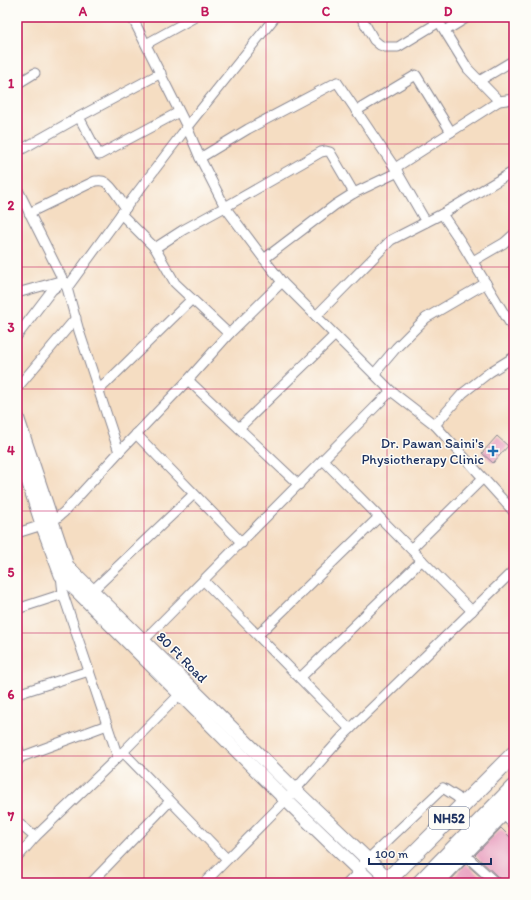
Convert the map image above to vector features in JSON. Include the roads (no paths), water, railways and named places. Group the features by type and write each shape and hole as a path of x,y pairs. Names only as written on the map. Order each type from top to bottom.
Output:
{"highway":[{"name":"NH52","path":"387,881 514,754"},
{"name":"NH52","path":"420,883 514,787"}],"main road":[{"name":"80 Ft Road","path":"17,417 60,575 295,790 368,860 387,881"},
{"name":"80 Ft Road","path":"17,447 47,523 67,566 144,641 185,690 286,800 372,883"},
{"path":"437,883 514,803"}],"street":[{"path":"132,17 161,73 200,158 225,207 264,259 282,282 391,391 435,425 514,512"},
{"path":"146,44 196,17"},
{"path":"17,336 52,290 65,283 275,17"},
{"path":"361,17 374,40 385,47 398,47 437,19 468,69 498,101"},
{"path":"445,31 468,17"},
{"path":"479,81 514,60"},
{"path":"17,84 35,73"},
{"path":"17,152 161,73"},
{"path":"356,111 416,75 451,132"},
{"path":"200,158 248,129 337,82 396,170 426,222"},
{"path":"264,259 335,205 396,170 498,101 514,99"},
{"path":"79,117 99,155 179,112"},
{"path":"155,248 183,230 322,152 330,152 354,194"},
{"path":"316,316 391,240 442,214 514,171"},
{"path":"29,213 95,182 106,182 111,187 123,211 155,248 175,283 229,334"},
{"path":"17,188 65,283 79,331 119,452"},
{"path":"442,214 486,283 511,317 514,330"},
{"path":"473,261 504,243 514,234"},
{"path":"17,533 47,523 64,512 188,380 229,334 282,282"},
{"path":"17,293 65,283"},
{"path":"374,374 396,348 426,318 486,283"},
{"path":"99,390 192,299"},
{"path":"17,388 76,318"},
{"path":"239,428 335,335"},
{"path":"435,425 464,393 490,372 514,357"},
{"path":"188,380 299,484"},
{"path":"144,641 391,391"},
{"path":"136,434 242,543"},
{"path":"323,460 472,611"},
{"path":"411,549 483,478"},
{"path":"92,591 194,494"},
{"path":"258,635 379,517"},
{"path":"300,678 422,560"},
{"path":"204,883 286,800 350,728 514,570"},
{"path":"60,575 63,594 107,725 121,755 170,800 227,859"},
{"path":"204,581 350,728"},
{"path":"17,609 63,594"},
{"path":"17,694 89,671"},
{"path":"17,858 35,837 121,755 185,690"},
{"path":"17,745 19,760 107,725"},
{"path":"348,883 368,860 443,788 457,797 461,802"},
{"path":"91,883 170,800"},
{"path":"503,814 514,824"},
{"path":"17,822 35,837"},
{"path":"464,854 496,883"}],"place":[{"name":"Dr. Pawan Saini's Physiotherapy Clinic","path":"493,451"}]}
